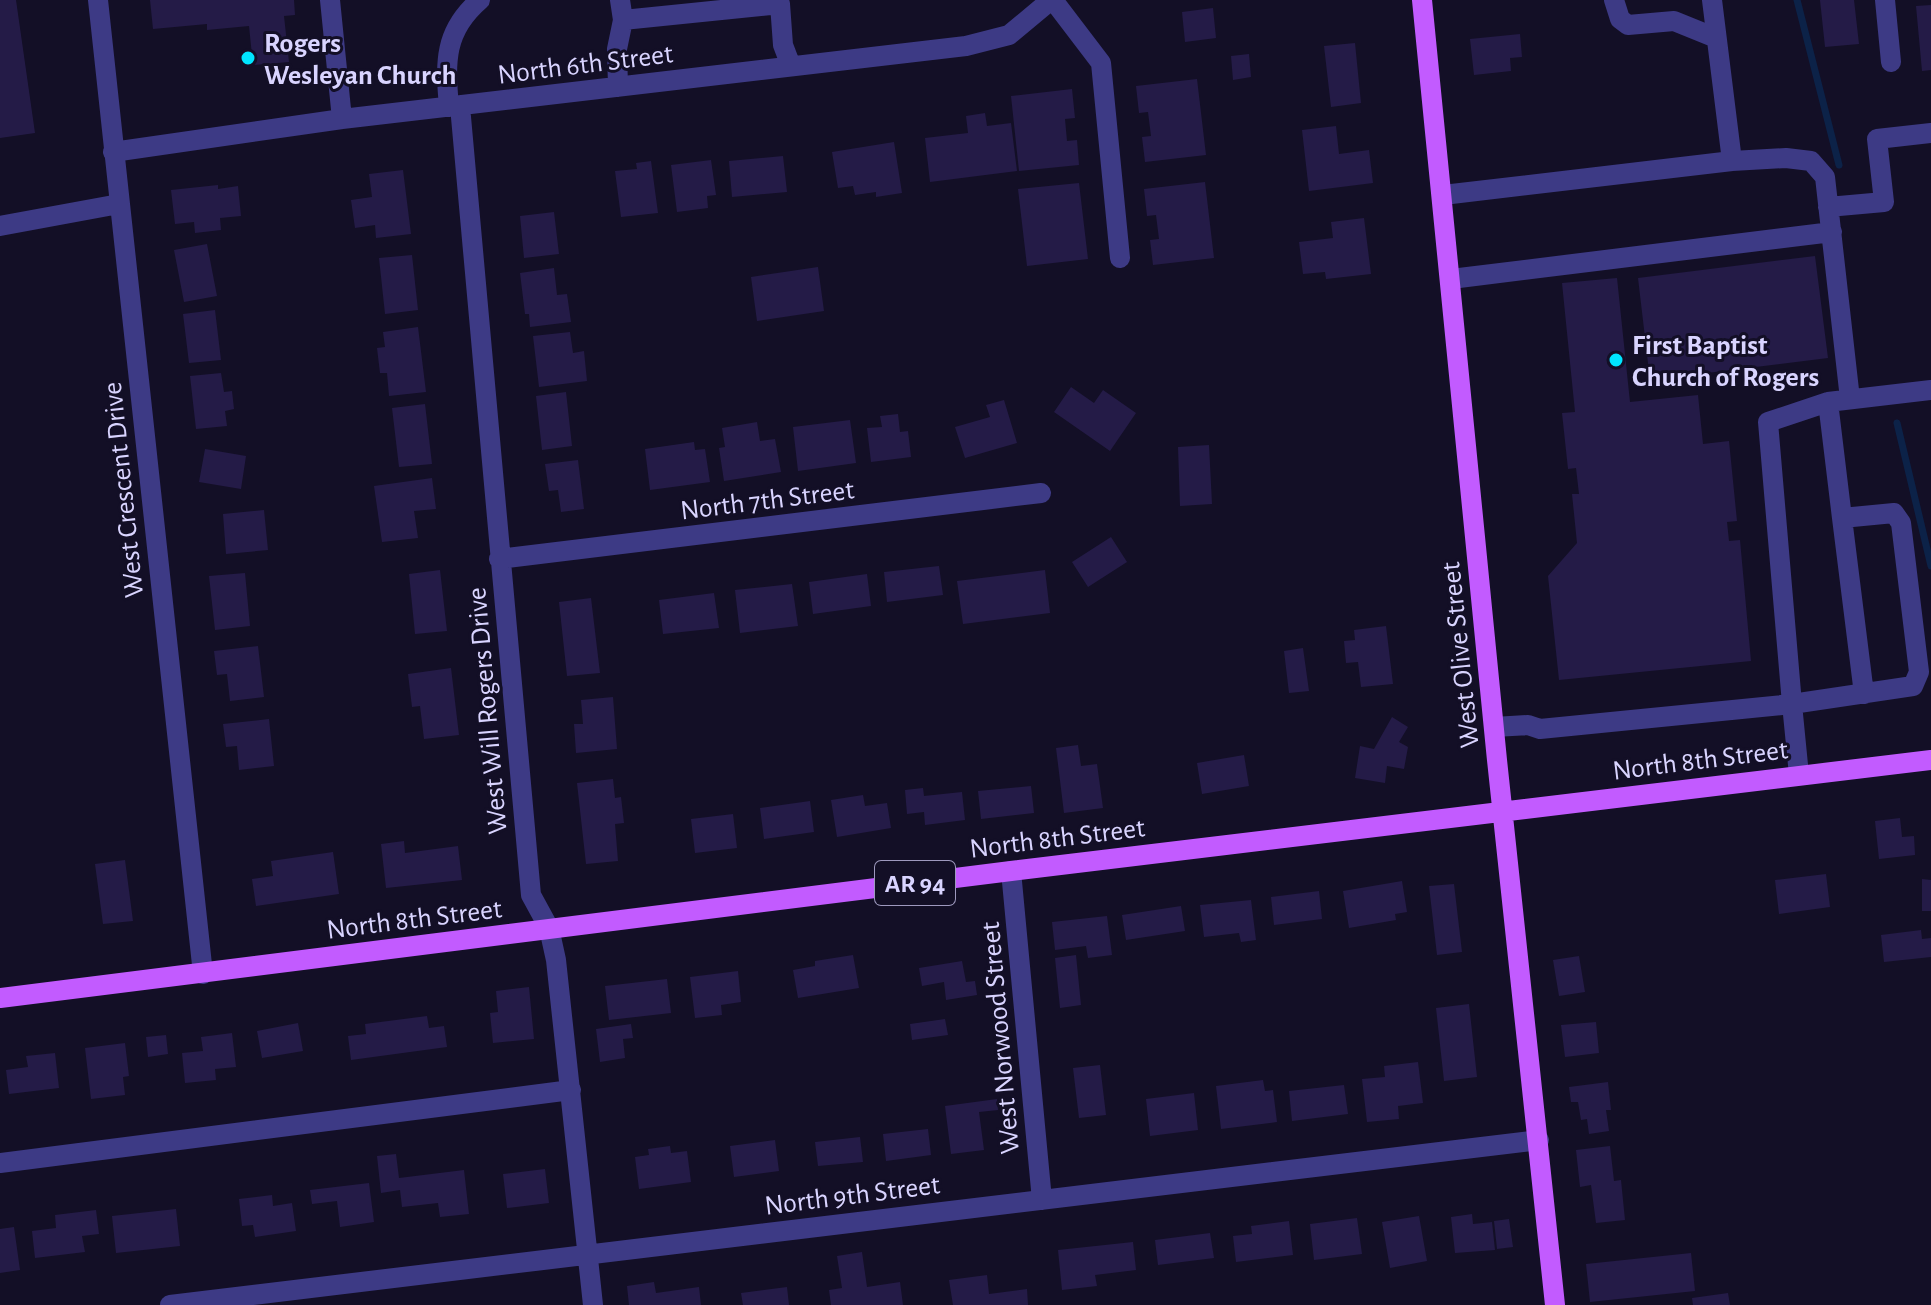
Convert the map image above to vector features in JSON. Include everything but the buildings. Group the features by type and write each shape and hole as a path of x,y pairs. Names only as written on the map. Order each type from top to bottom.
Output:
{"main road":[{"name":"West Olive Street","path":"1422,0 1555,1305"},
{"name":"North 8th Street","path":"0,998 1931,760"}],"street":[{"name":"West Crescent Drive","path":"98,0 203,974"},
{"path":"330,0 342,119"},
{"name":"West Will Rogers Drive","path":"480,0 462,17 450,39 447,61 531,895 549,928 556,960 593,1305"},
{"name":"North 6th Street","path":"113,152 342,119 966,46 1009,35 1052,0"},
{"path":"1052,0 1101,63 1120,258"},
{"path":"1614,0 1620,19 1628,25 1674,21 1716,38"},
{"path":"1672,0 1674,21"},
{"path":"1712,0 1732,161"},
{"path":"1885,0 1891,62"},
{"path":"618,87 617,49 622,10 780,4 783,45 791,66"},
{"path":"1828,207 1884,202 1877,139 1931,133"},
{"path":"1443,195 1732,161 1786,158 1811,161 1825,177 1850,399"},
{"path":"0,226 119,204"},
{"path":"1451,279 1832,232"},
{"path":"1799,775 1768,422 1828,402 1931,390"},
{"path":"1828,402 1864,694"},
{"name":"North 7th Street","path":"499,559 1041,493"},
{"path":"1494,727 1528,725 1540,729 1792,704 1913,686 1919,672 1901,523 1894,513 1842,518"},
{"name":"West Norwood Street","path":"1011,871 1042,1200"},
{"path":"0,1163 571,1090"},
{"name":"North 9th Street","path":"170,1305 211,1303 589,1253 1539,1140"}],"waterway":[{"path":"1797,0 1839,165"},
{"path":"1897,423 1931,566"}],"place":[{"name":"Rogers Wesleyan Church","path":"248,58"},
{"name":"First Baptist Church of Rogers","path":"1616,360"}]}
